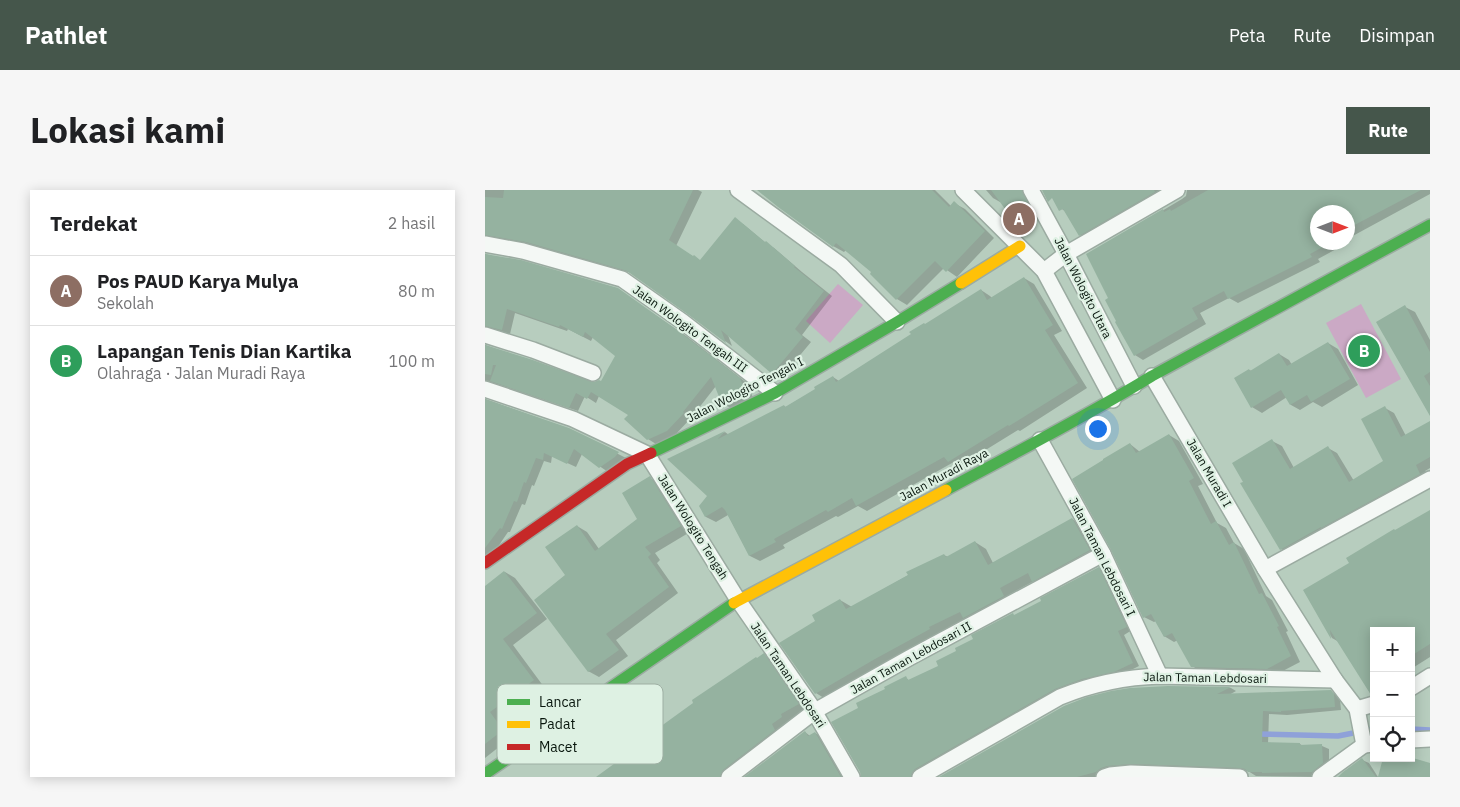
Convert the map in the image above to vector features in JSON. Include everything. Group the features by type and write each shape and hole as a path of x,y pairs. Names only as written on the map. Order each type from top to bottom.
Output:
{"street":[{"path":"738,190 841,265 897,322"},
{"path":"963,190 1044,271 1113,400"},
{"name":"Jalan Wologito Utara","path":"1031,190 1134,386"},
{"path":"1044,271 1066,254 1177,190"},
{"name":"Jalan Muradi Raya","path":"616,684 738,600 1040,440 1152,376 1430,225"},
{"name":"Jalan Wologito Tengah III","path":"485,244 523,251 621,279 683,322 775,393"},
{"name":"Jalan Wologito Tengah I","path":"485,564 627,464 775,393 897,322 1020,246"},
{"path":"485,335 533,350 593,373"},
{"name":"Jalan Muradi I","path":"1152,376 1265,569 1358,715"},
{"path":"485,389 573,419 647,454"},
{"name":"Jalan Taman Lebdosari I","path":"1040,440 1103,554 1160,676"},
{"name":"Jalan Wologito Tengah","path":"647,454 738,600"},
{"path":"1265,569 1430,479"},
{"name":"Jalan Taman Lebdosari II","path":"729,777 815,711 909,658 1103,554"},
{"name":"Jalan Taman Lebdosari","path":"738,600 815,711 852,777"},
{"name":"Jalan Taman Lebdosari","path":"920,777 1060,697 1079,689 1142,676 1335,680"},
{"path":"1415,685 1430,676"},
{"path":"1320,777 1367,743 1358,715 1370,707"},
{"path":"1415,740 1430,738"},
{"name":"Jalan Muradi Raya","path":"485,774 500,764"},
{"path":"1104,777 1131,773 1240,777"}],"shaded area":[{"path":"838,284 863,305 830,343 806,321"},
{"path":"1361,304 1401,379 1366,398 1326,323"}],"building":[{"path":"504,190 693,190 669,240 700,260 735,217 824,291 795,329 803,337 772,374 721,330 726,343 627,271 526,242 485,235 485,197 503,198"},
{"path":"757,190 932,190 949,207 954,201 985,231 946,272 935,261 896,300 870,274 871,272 836,243 833,247"},
{"path":"991,190 1022,190 1033,213 1017,225"},
{"path":"1042,190 1154,190 1155,192 1079,236 1063,209 1059,211 1052,198 1048,202"},
{"path":"1208,190 1421,190 1355,225 1355,205 1310,205 1310,250 1317,250 1310,254 1312,257 1228,299 1224,291 1192,308 1198,319 1134,356 1115,322 1105,300 1108,298 1086,254 1163,209 1164,212 1170,209 1171,211"},
{"path":"485,254 521,260 618,288 740,378 746,393 722,404 711,377 684,413 667,431 647,440 624,419 628,415 591,392 587,399 576,393 569,408 490,381 496,365 493,365 491,375 485,374 485,345 594,382 601,381 615,356 585,332 583,337 560,325 559,327 507,309 502,330 485,326"},
{"path":"1024,277 1053,325 1045,330 1078,383 948,462 944,457 856,506 852,498 828,512 826,510 774,539 776,542 749,556 725,510 722,507 705,517 699,506 707,496 667,459 725,431 718,439 784,405 785,407 833,376 836,382 911,334 909,332 981,289 987,300"},
{"path":"1405,305 1430,352 1430,372 1424,376 1430,386 1430,416 1376,322"},
{"path":"1328,342 1350,379 1311,402 1307,395 1290,405 1281,390 1251,408 1234,378 1249,369 1250,371 1279,353 1287,366"},
{"path":"485,399 569,428 619,452 599,468 574,449 567,464 544,453 543,460 536,458 526,483 524,482 517,502 514,501 502,529 500,528 485,548"},
{"path":"1385,406 1401,437 1430,421 1430,457 1416,465 1420,474 1280,550 1240,483 1243,482 1232,463 1272,439 1290,469 1328,446 1349,482 1383,461 1361,419"},
{"path":"1169,434 1194,478 1189,481 1211,524 1216,521 1229,545 1234,542 1259,594 1262,593 1279,626 1277,627 1291,656 1267,669 1191,667 1172,633 1164,637 1151,614 1143,618 1111,550 1072,479 1130,443 1136,453"},
{"path":"650,476 681,526 645,547 651,554 648,557 669,587 606,634 619,650 588,672 534,600 565,575 545,547 577,525 595,551 637,519 622,493"},
{"path":"1430,510 1430,644 1415,653 1415,627 1370,627 1370,693 1330,630 1331,639 1303,590 1349,563 1346,558"},
{"path":"1072,518 1090,550 1032,582 1028,573 1000,588 1004,596 963,618 960,612 929,627 930,629 815,694 779,643 815,621 812,615 840,599 846,609 908,575 906,572 944,554 946,557 975,541 988,565"},
{"path":"1099,567 1127,627 1118,631 1133,663 1114,672 1082,679 1055,689 915,769 911,777 861,777 860,772 831,722 858,708 856,703 885,689 884,687 906,676 908,680 938,666 936,661 956,651 955,648 973,639 971,635 1041,601 1040,598"},
{"path":"504,571 537,613 503,639 534,680 528,684 497,684 497,707 490,712 497,722 497,735 485,744 485,586"},
{"path":"764,653 799,704 781,714 782,717 772,724 775,730 723,770 720,777 596,777 614,764 663,764 663,725 693,703 692,700"},
{"path":"1168,686 1231,687 1217,694 1331,690 1334,694 1335,707 1281,712 1263,711 1262,742 1300,743 1300,745 1322,744 1323,763 1312,772 1262,773 1248,772 1240,768 1131,764 1107,766 1096,772 1077,777 939,777 1064,706 1087,697 1111,691"},
{"path":"805,731 808,736 815,732 841,777 744,777"},
{"path":"1362,758 1376,777 1338,777 1343,772"},
{"path":"1415,759 1430,763 1430,777 1378,777 1382,762 1415,762"}],"waterway":[{"path":"1415,729 1430,730"},
{"path":"1257,734 1338,736 1370,730"}],"traffic: fast":[{"path":"946,490 1430,225"},
{"path":"651,453 775,393 961,283"},
{"path":"616,684 734,603"},
{"path":"485,774 500,764"}],"traffic: slow":[{"path":"961,283 1020,246"},
{"path":"734,603 946,490"}],"traffic: jam":[{"path":"485,563 627,464 651,453"}],"place":[{"name":"Pos PAUD Karya Mulya","path":"1019,219"},
{"name":"Lapangan Tenis Dian Kartika","path":"1364,351"}]}
